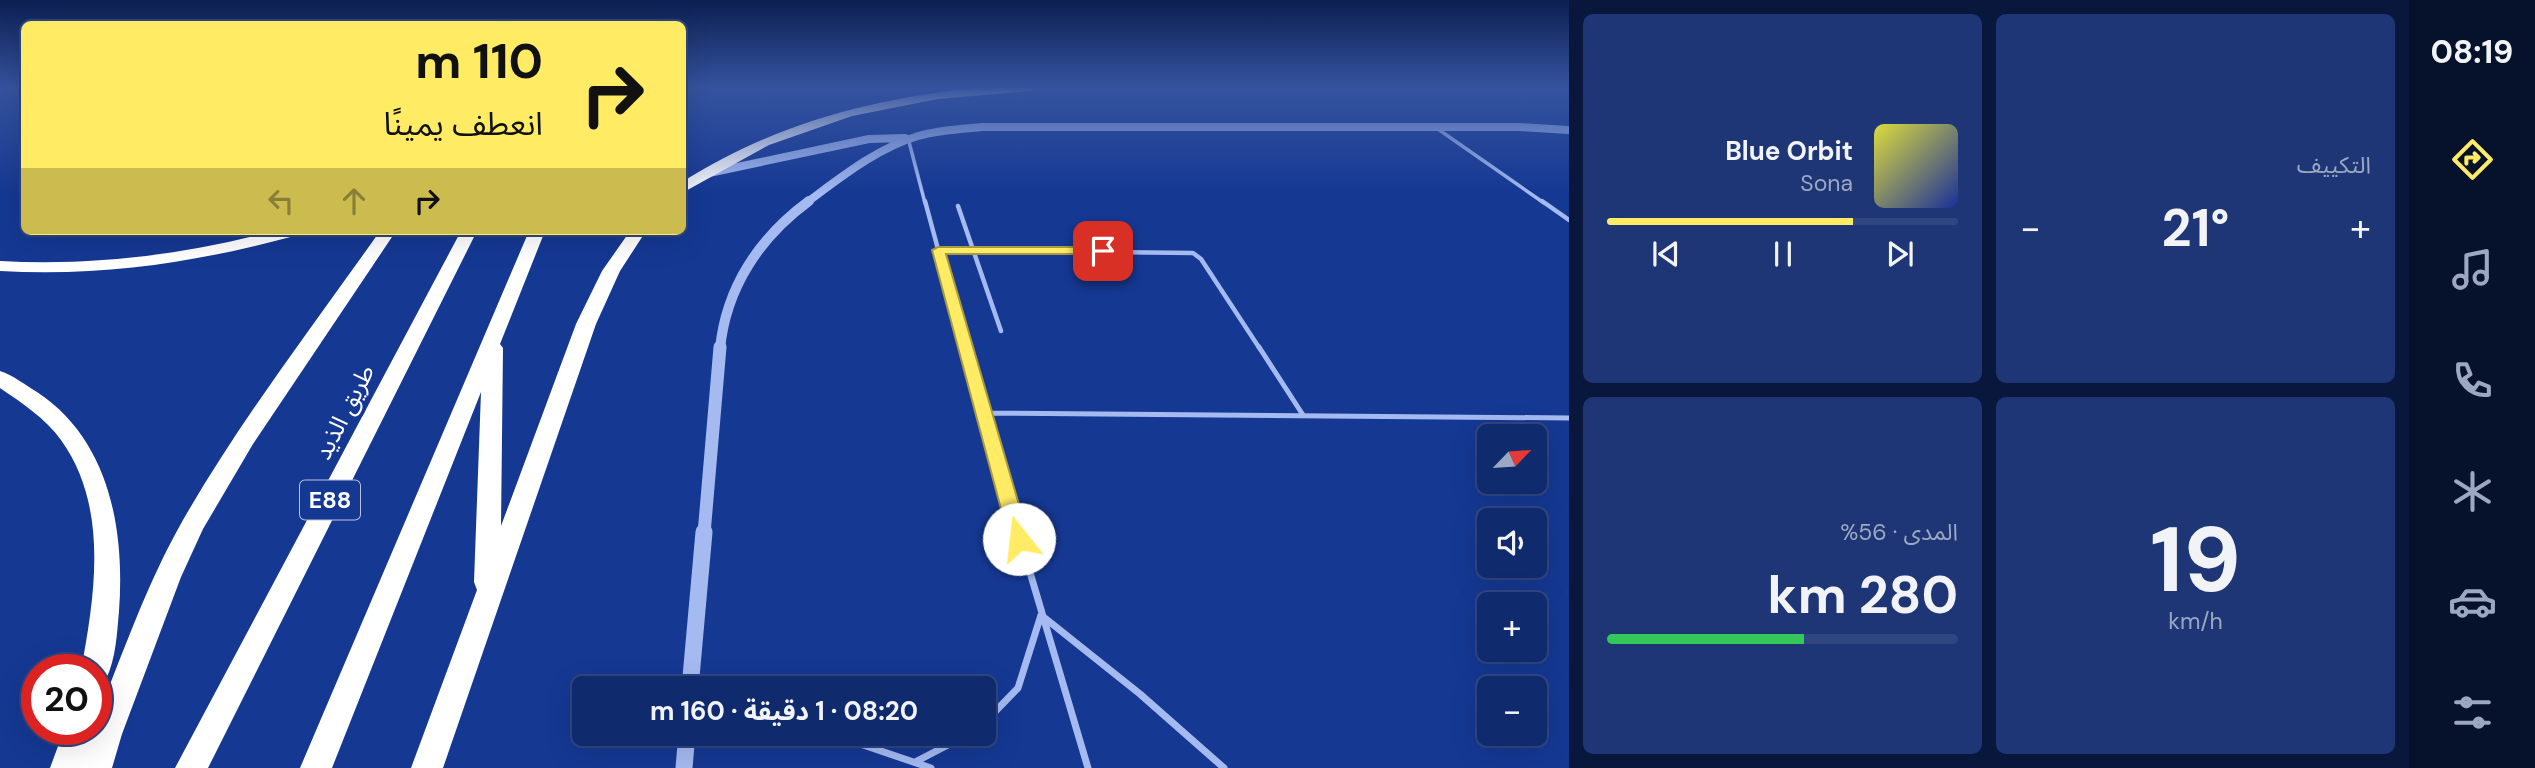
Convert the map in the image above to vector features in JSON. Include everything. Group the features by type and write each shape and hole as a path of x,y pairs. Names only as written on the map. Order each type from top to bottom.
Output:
{"highway":[{"path":"686,186 762,141 809,123"},
{"path":"0,266 78,269 141,264 205,253 276,235"},
{"path":"96,768 114,713 168,577 192,527 244,440 385,235"},
{"name":"طريق الذيد","path":"191,768 467,235"},
{"path":"316,768 535,235"},
{"path":"427,768 586,324 611,271 635,235"},
{"path":"485,605 493,412 492,339"},
{"path":"0,378 23,390 56,418 82,453 101,497 110,551 107,618 99,654"},
{"path":"66,768 74,745"}],"street":[{"path":"703,175 869,139 908,138 982,127 1435,127 1569,130"},
{"path":"692,676 721,341 724,317 732,296 759,247 787,217 820,191 908,138"},
{"path":"684,768 686,746"}],"lane":[{"path":"1435,127 1569,220"},
{"path":"908,138 982,413 1088,768"},
{"path":"958,206 1001,331"},
{"path":"938,250 1194,253 1201,259 1303,415"},
{"path":"982,413 1569,418"},
{"path":"996,711 1018,688 1041,615"},
{"path":"1041,615 1140,694 1224,768"},
{"path":"867,746 931,768"},
{"path":"915,762 946,746"}],"route":[{"path":"1019,539 938,250 1103,251"}]}
